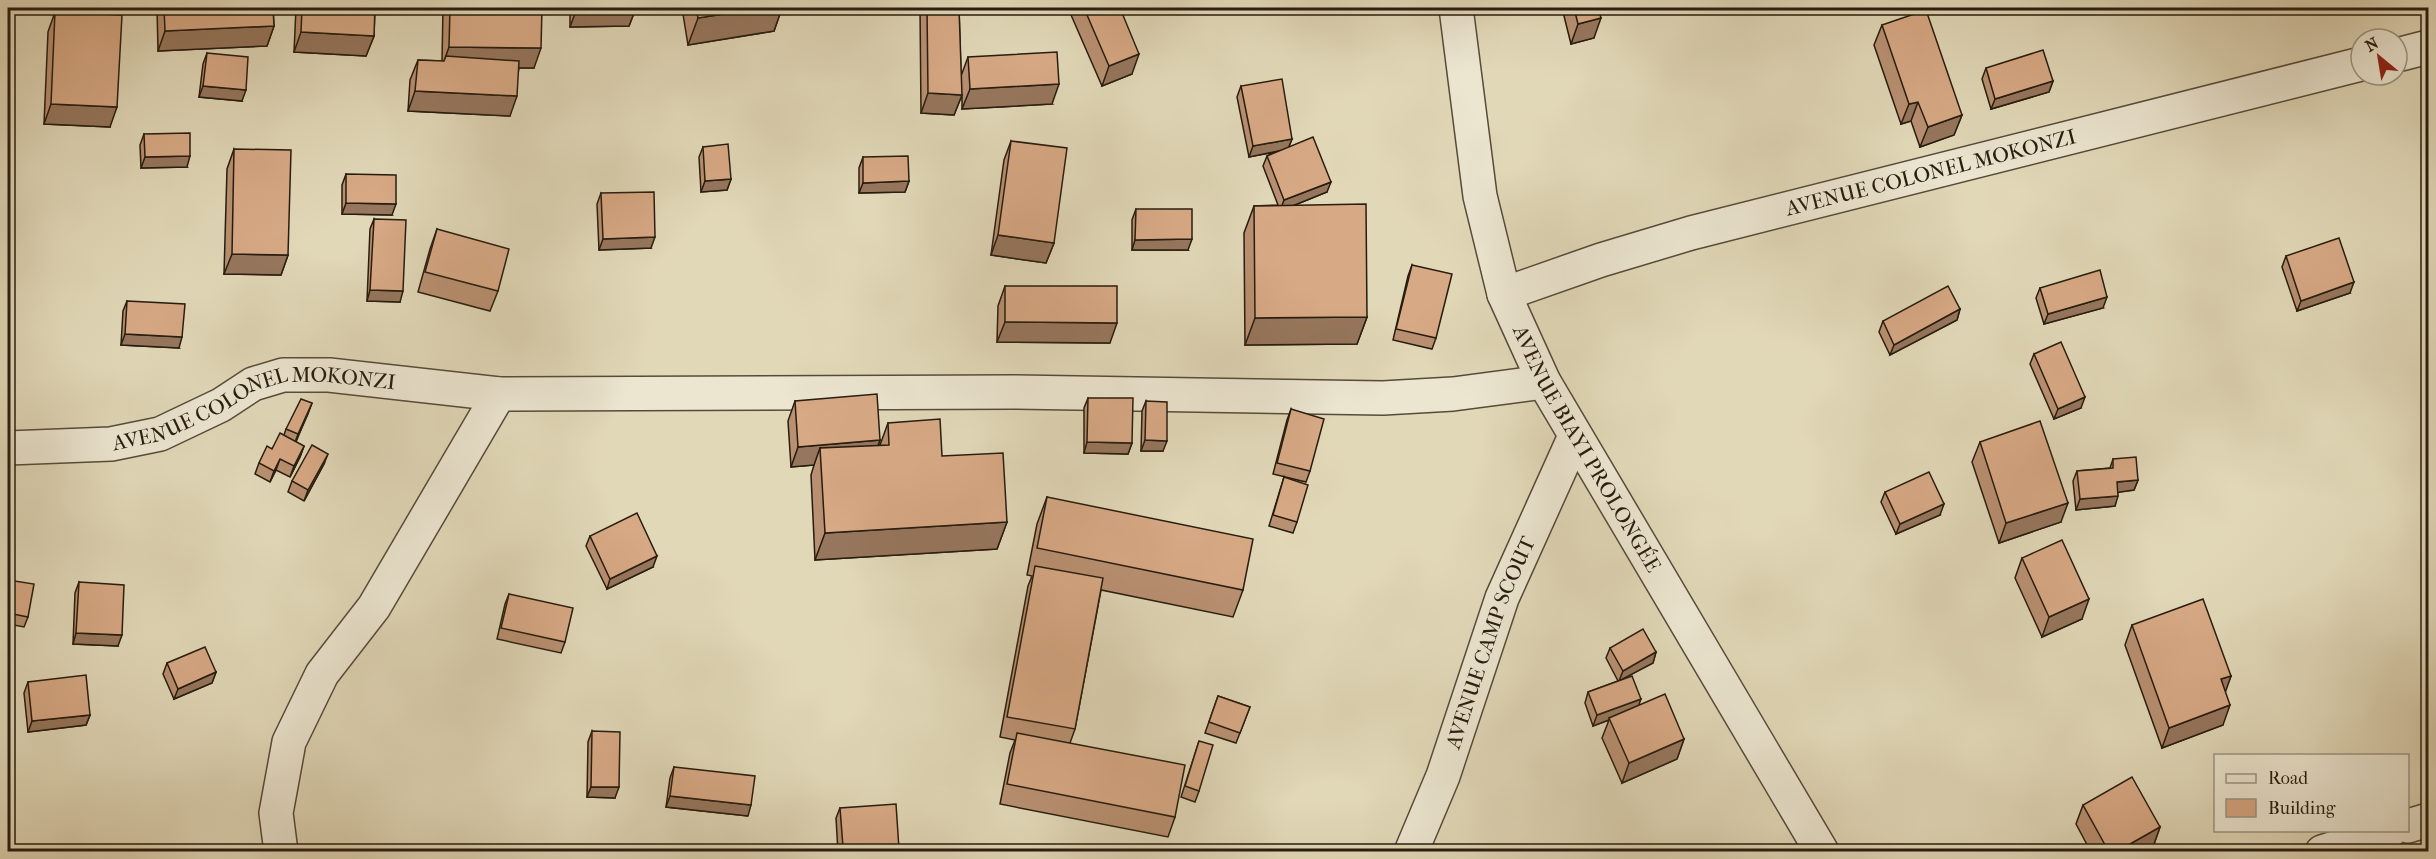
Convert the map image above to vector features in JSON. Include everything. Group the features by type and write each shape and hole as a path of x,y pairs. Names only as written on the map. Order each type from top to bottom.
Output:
{"street":[{"name":"AVENUE BIAYI PROLONGÉE","path":"1456,8 1480,196 1504,294 1544,382 1822,852"},
{"path":"2409,52 2428,47"},
{"name":"AVENUE COLONEL MOKONZI","path":"1504,294 1601,260 1691,233 2349,67"},
{"name":"AVENUE COLONEL MOKONZI","path":"8,447 111,444 160,434 221,405 253,384 283,375 329,375 500,394 1015,392 1383,398 1453,394 1544,382"},
{"path":"281,852 276,813 289,742 322,674 374,608 500,394"},
{"name":"AVENUE CAMP SCOUT","path":"1411,852 1443,776 1502,598 1575,436"},
{"path":"2409,826 2428,820"},
{"path":"2322,852 2388,832"}],"building":[{"path":"164,8 273,8 274,26 165,31"},
{"path":"302,8 375,8 374,36 301,32"},
{"path":"450,8 542,8 541,48 449,47"},
{"path":"696,8 763,8 698,18"},
{"path":"927,8 959,8 962,95 928,93"},
{"path":"1084,8 1120,8 1139,54 1109,66"},
{"path":"1574,8 1598,8 1601,18 1578,24"},
{"path":"1926,10 1962,115 1928,127 1918,102 1909,104 1882,25"},
{"path":"55,12 122,15 117,107 51,104"},
{"path":"2043,50 2053,81 1995,99 1986,68"},
{"path":"1057,52 1059,84 970,89 968,57"},
{"path":"207,53 248,57 246,90 203,86"},
{"path":"446,56 519,61 517,96 415,91 418,60 444,61"},
{"path":"1282,79 1292,139 1253,146 1241,86"},
{"path":"190,133 190,156 145,157 144,134"},
{"path":"1313,137 1331,182 1284,200 1267,156"},
{"path":"1011,141 1067,148 1054,243 998,235"},
{"path":"728,144 731,179 705,181 703,147"},
{"path":"234,149 291,150 288,255 232,254"},
{"path":"908,156 909,181 863,183 863,157"},
{"path":"346,174 396,175 396,204 346,203"},
{"path":"654,192 655,237 603,239 601,193"},
{"path":"1366,204 1367,317 1255,318 1254,206"},
{"path":"1136,209 1192,209 1192,239 1135,240"},
{"path":"374,219 406,220 403,291 370,290"},
{"path":"437,229 509,249 498,291 425,272"},
{"path":"2339,238 2354,282 2301,301 2286,256"},
{"path":"1412,265 1452,274 1436,338 1396,329"},
{"path":"2100,270 2107,297 2048,314 2040,288"},
{"path":"1005,286 1117,286 1117,323 1005,322"},
{"path":"1948,286 1960,309 1894,345 1883,321"},
{"path":"127,301 185,304 182,337 125,334"},
{"path":"2061,342 2085,397 2058,409 2034,354"},
{"path":"877,394 880,440 798,447 795,401"},
{"path":"1088,398 1133,398 1132,443 1087,442"},
{"path":"301,399 312,403 298,434 286,429"},
{"path":"1146,401 1167,402 1167,441 1145,440"},
{"path":"1291,409 1324,419 1310,471 1277,463"},
{"path":"940,419 942,456 1003,453 1007,522 825,533 820,448 889,445 888,423"},
{"path":"2040,421 2068,503 2006,523 1980,442"},
{"path":"280,433 304,446 294,466 280,459 274,471 259,463 267,446 272,449"},
{"path":"312,445 328,454 308,490 292,481"},
{"path":"2136,457 2138,480 2117,482 2118,496 2080,499 2077,471 2113,468 2113,459"},
{"path":"1929,472 1944,504 1900,524 1885,492"},
{"path":"1284,477 1308,485 1297,522 1273,515"},
{"path":"1047,497 1253,539 1243,590 1037,548"},
{"path":"637,513 657,556 610,579 590,536"},
{"path":"2062,540 2089,599 2049,617 2022,558"},
{"path":"1035,566 1103,578 1075,729 1007,717"},
{"path":"8,580 34,584 28,617 8,613"},
{"path":"79,582 124,585 122,635 76,633"},
{"path":"509,594 573,608 565,642 501,628"},
{"path":"2203,599 2231,676 2221,679 2230,705 2169,728 2132,625"},
{"path":"1643,629 1656,652 1623,671 1610,648"},
{"path":"205,647 216,672 178,689 167,663"},
{"path":"86,675 90,715 32,721 28,682"},
{"path":"1632,676 1641,699 1597,715 1588,692"},
{"path":"1665,694 1684,739 1629,763 1609,718"},
{"path":"1218,696 1250,707 1240,733 1209,722"},
{"path":"592,731 620,732 619,787 591,787"},
{"path":"1017,733 1185,765 1175,817 1007,784"},
{"path":"1199,741 1213,745 1199,791 1185,786"},
{"path":"674,767 755,776 751,805 670,796"},
{"path":"2132,777 2160,827 2116,852 2109,852 2083,805"},
{"path":"896,804 899,849 864,852 864,845 843,847 840,808"},
{"path":"740,846 765,852 738,852"}]}
